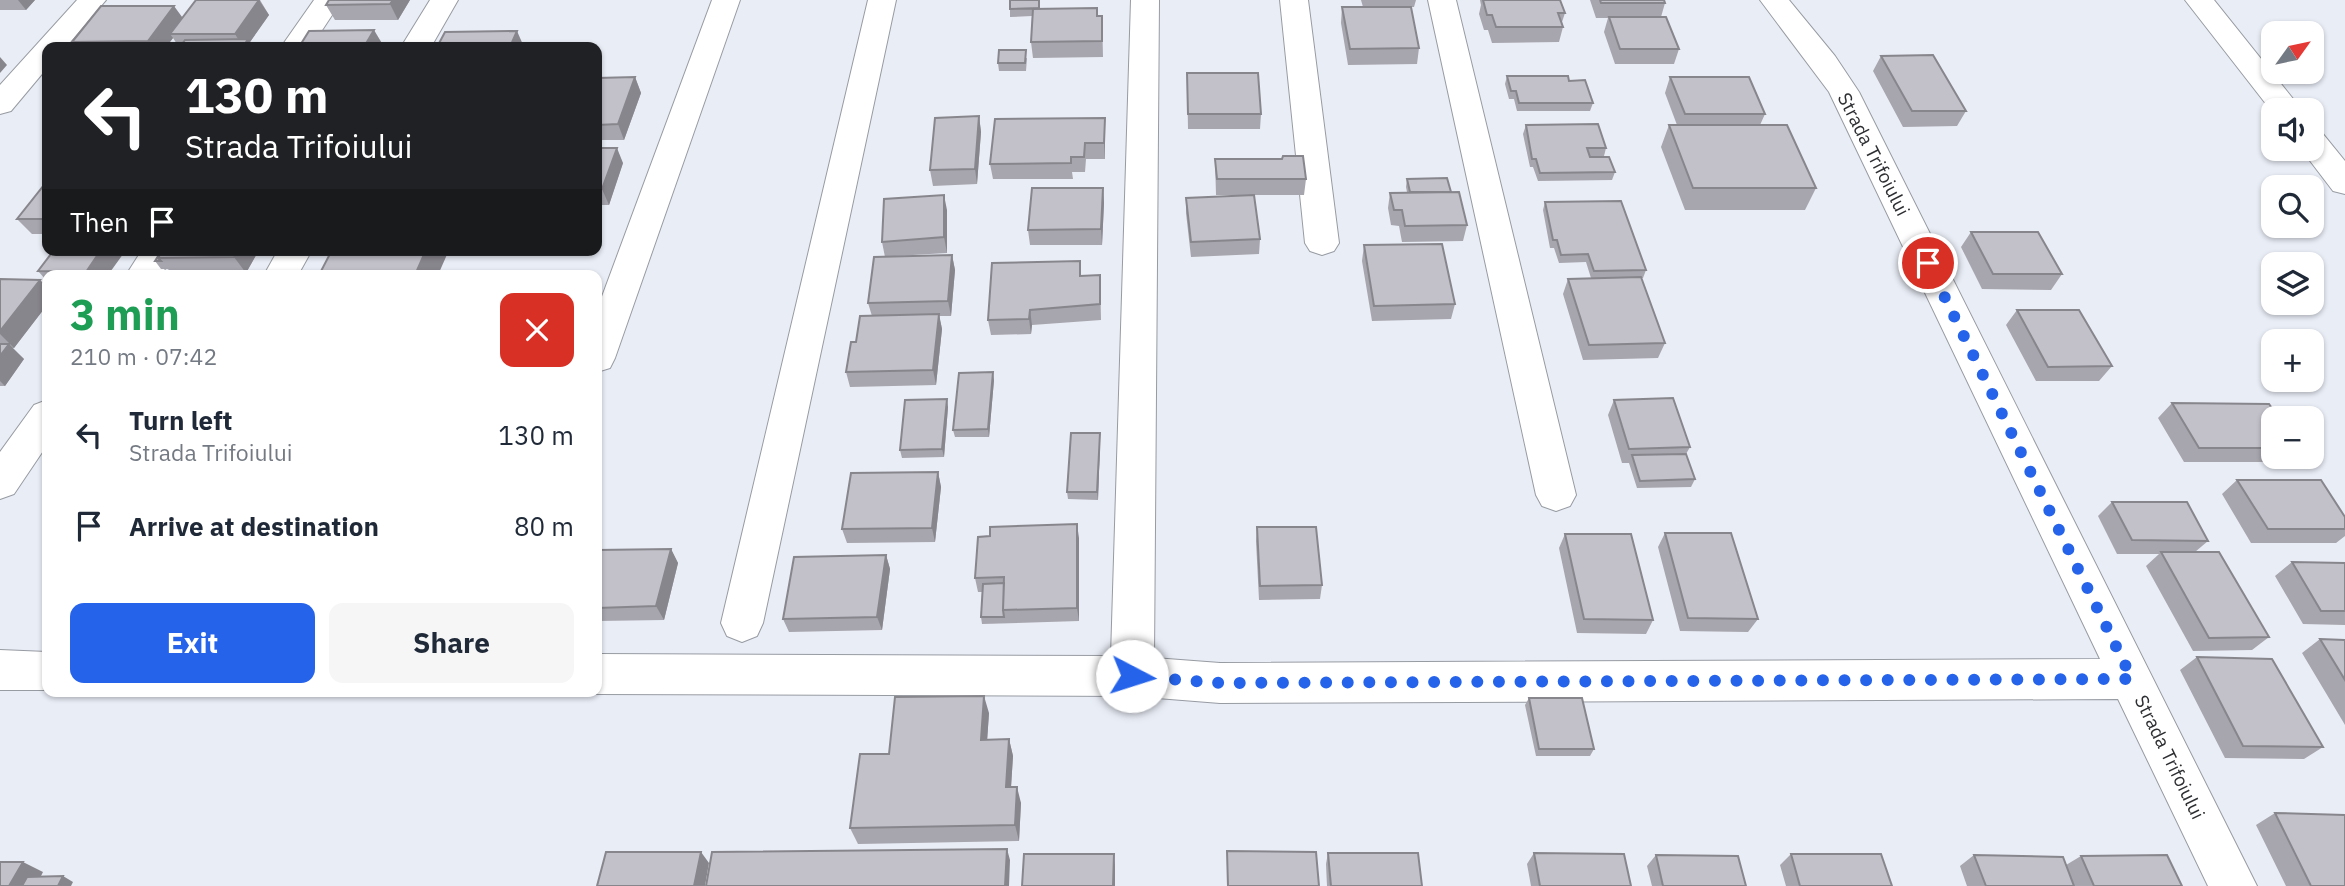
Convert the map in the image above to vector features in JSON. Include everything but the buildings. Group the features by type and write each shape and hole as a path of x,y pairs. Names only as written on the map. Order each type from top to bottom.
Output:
{"street":[{"path":"55,42 92,0"},
{"path":"299,42 328,0"},
{"path":"419,42 444,0"},
{"path":"602,344 726,0"},
{"path":"742,623 882,0"},
{"path":"1132,676 1146,0"},
{"path":"1294,0 1322,243"},
{"path":"1442,0 1556,495"},
{"name":"Strada Trifoiului","path":"1774,0 1824,62 1844,92 2233,886"},
{"path":"2199,0 2277,98"},
{"path":"0,104 42,57"},
{"path":"2324,156 2345,183"},
{"path":"0,483 42,422"},
{"path":"0,670 42,671"},
{"path":"602,674 1132,676 1220,683 2132,679"}],"route":[{"path":"1132,676 1220,683 2132,679 1928,263"}]}
